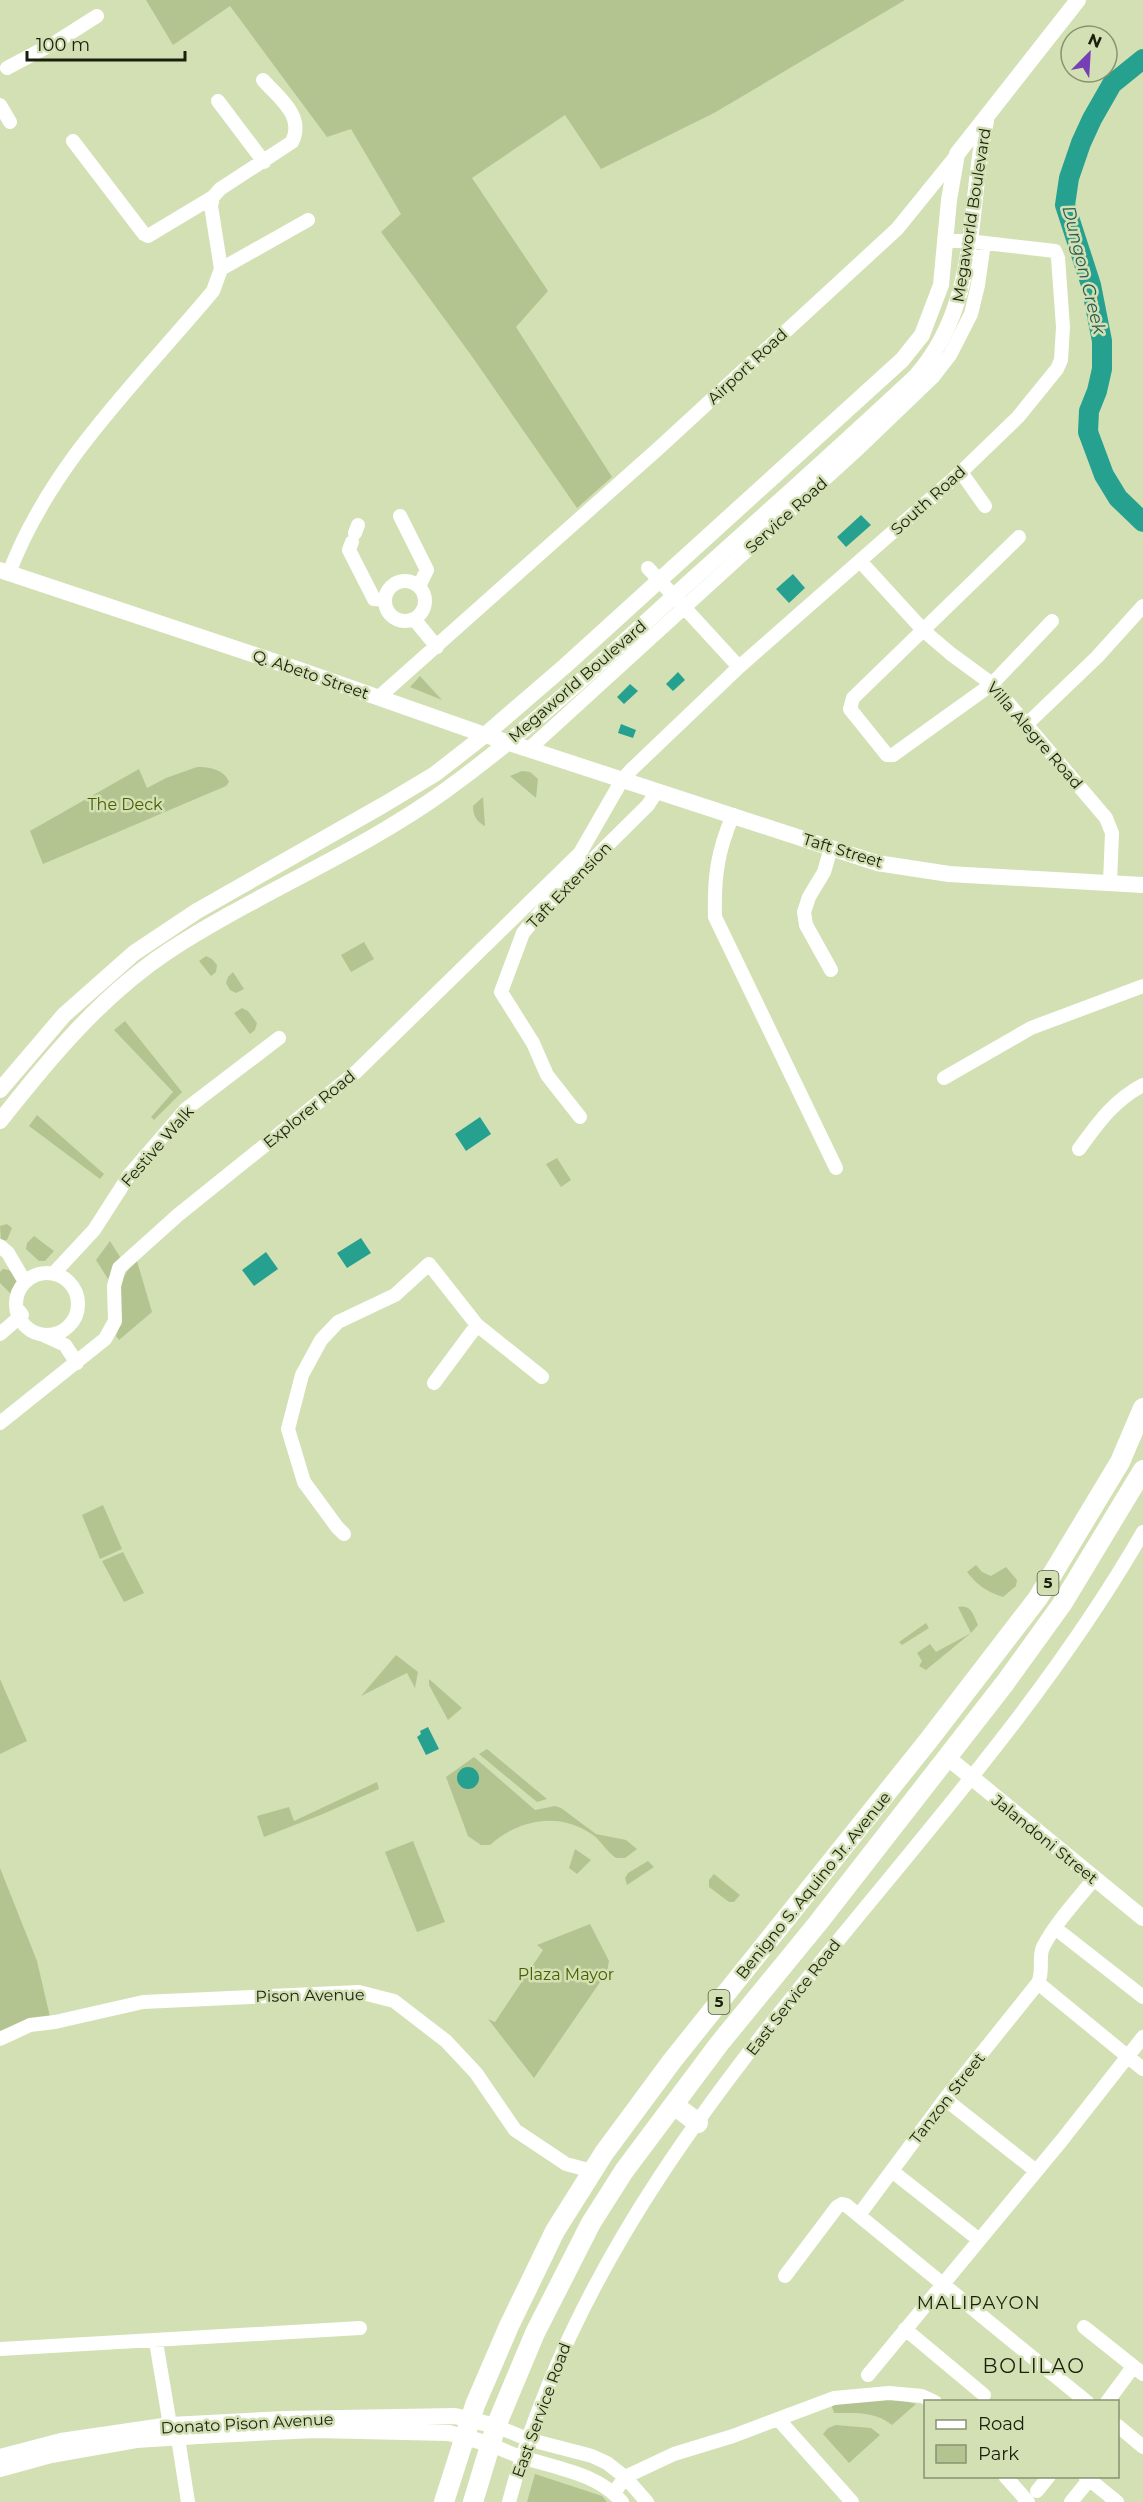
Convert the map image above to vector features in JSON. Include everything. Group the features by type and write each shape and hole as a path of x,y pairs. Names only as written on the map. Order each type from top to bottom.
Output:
{"highway":[{"name":"Benigno S. Aquino Jr. Avenue","path":"444,2502 466,2428 509,2326 542,2256 592,2171 672,2061 928,1741 1038,1598 1120,1462 1143,1408"},
{"name":"Benigno S. Aquino Jr. Avenue","path":"473,2502 493,2435 535,2333 591,2223 624,2171 719,2044 948,1758 1062,1604 1143,1470"},
{"path":"674,2105 698,2122"},
{"path":"542,2256 567,2269"}],"main road":[{"name":"Airport Road","path":"957,154 1078,0"},
{"name":"Megaworld Boulevard","path":"0,1121 44,1067 113,995 165,953 393,824 448,788 546,711 636,630 679,602 720,555 916,376 928,362 948,328 976,242 981,144 987,114"},
{"name":"Megaworld Boulevard","path":"0,1089 64,1015 134,953 196,911 377,809 437,771 485,735 532,696 622,614 653,574 703,540 902,360 921,335 938,295 943,273 949,200 957,154"},
{"path":"938,295 946,286 952,286 958,294 958,301"},
{"path":"703,540 700,549 702,557 711,558 720,555"},
{"name":"Q. Abeto Street","path":"4,571 622,780"},
{"path":"622,614 638,614 640,619 636,630"},
{"path":"532,696 529,702 531,710 546,711"},
{"path":"437,771 446,770 451,775 452,782 448,788"},
{"name":"Taft Street","path":"622,780 877,863 949,873 1143,885"},
{"name":"Jalandoni Street","path":"948,1758 1143,1918"},
{"name":"Donato Pison Avenue","path":"0,2457 61,2441 174,2432 284,2419 455,2416 466,2428 493,2435"},
{"name":"Donato Pison Avenue","path":"0,2469 51,2455 174,2432"}],"street":[{"path":"2,67 56,42 97,16"},
{"path":"73,141 144,234 153,235 292,142 296,127 291,111 263,80"},
{"path":"218,101 264,162"},
{"path":"0,105 10,122"},
{"name":"Airport Road","path":"379,697 660,447 897,229 957,154"},
{"path":"4,571 45,498 90,433 213,291 221,269 211,206 213,197"},
{"path":"221,269 308,220"},
{"name":"South Road","path":"622,780 739,668 961,472 1017,417 1058,369 1063,351 1058,258 1055,251 976,242 945,241"},
{"name":"Service Road","path":"529,749 679,602 933,377 950,355 971,314 978,285 976,242"},
{"path":"961,472 985,506"},
{"path":"400,516 427,570 419,586"},
{"path":"355,533 349,550 374,598 385,600"},
{"path":"1019,537 850,703 850,709 887,754 893,755 992,684 1052,621"},
{"name":"Villa Alegre Road","path":"860,561 924,631 992,684 1110,825 1110,883"},
{"path":"653,574 739,668"},
{"path":"407,581 419,586 425,598 423,611 414,619 406,621 394,617 386,607 385,600 389,588 407,581"},
{"path":"1027,724 1097,657 1143,606"},
{"path":"414,619 437,647"},
{"name":"Explorer Road","path":"0,1423 105,1339 115,1321 114,1286 119,1268 178,1215 356,1072 580,853 622,780"},
{"name":"Taft Extension","path":"580,1117 547,1075 533,1043 501,992 524,933 543,909 648,805 657,790"},
{"path":"733,815 714,880 715,917 836,1168"},
{"path":"831,848 824,872 809,897 804,912 806,925 831,970"},
{"path":"944,1078 1031,1028 1143,986"},
{"name":"Festive Walk","path":"54,1273 94,1230 130,1174 186,1109 279,1038"},
{"path":"1079,1149 1102,1116 1143,1085"},
{"path":"0,1246 8,1253 25,1282"},
{"path":"344,1534 304,1482 288,1429 302,1375 321,1340 338,1322 394,1295 429,1264 477,1325 542,1377"},
{"path":"42,1335 62,1331 70,1325 78,1308 75,1289 69,1282 54,1273 44,1272 25,1282 16,1298 16,1308 25,1325 42,1335 65,1345 77,1363"},
{"path":"0,1334 22,1315 16,1308"},
{"path":"434,1383 477,1325"},
{"name":"East Service Road","path":"509,2502 527,2439 566,2339 594,2283 649,2190 698,2122 848,1926 972,1779 1088,1620 1143,1532"},
{"path":"1094,1879 1055,1928 1042,1949 1041,1974 1038,1983 1143,2069"},
{"path":"1055,1928 1143,1997"},
{"name":"Tanzon Street","path":"859,2216 945,2099 1038,1983"},
{"name":"Pison Avenue","path":"0,2039 30,2025 55,2022 143,2002 189,1998 359,1992 370,1994 393,2001 446,2041 476,2073 515,2130 540,2149 566,2164 592,2171"},
{"path":"868,2375 1143,2037"},
{"path":"945,2099 1035,2171"},
{"path":"892,2170 978,2239"},
{"path":"785,2276 837,2206 846,2205 1085,2400"},
{"path":"1084,2327 1138,2371 1109,2400"},
{"path":"0,2349 156,2342 360,2328"},
{"path":"905,2329 984,2395"},
{"path":"156,2342 188,2502"},
{"path":"493,2435 521,2457 593,2478 618,2497 625,2477 674,2454 834,2398 873,2392 922,2396 931,2400"},
{"path":"778,2419 852,2502"},
{"path":"1119,2427 1143,2447"},
{"path":"493,2435 527,2439 592,2456 607,2463 625,2477 647,2502"},
{"path":"1008,2478 1032,2496 1047,2478"},
{"path":"1071,2502 1087,2478 1118,2502"}],"green space":[{"path":"146,0 905,0 714,113 601,169 565,115 472,178 548,291 516,327 612,477 577,508 471,355 381,232 401,214 351,129 327,137 230,6 173,45"},
{"path":"420,676 442,700 410,687"},
{"name":"The Deck","path":"197,767 211,768 220,772 229,782 226,786 43,864 30,831 139,769 147,788 166,778"},
{"path":"522,771 530,772 538,779 536,798 510,776"},
{"path":"483,797 485,826 476,818 473,810 473,806"},
{"path":"364,942 374,959 351,972 341,955"},
{"path":"206,956 217,965 216,972 211,976 199,961"},
{"path":"233,972 244,989 236,993 230,990 226,983"},
{"path":"242,1008 248,1011 257,1023 255,1030 250,1034 234,1013"},
{"path":"125,1021 182,1092 154,1120 151,1117 173,1092 114,1030"},
{"path":"37,1115 104,1174 100,1179 29,1126"},
{"path":"557,1158 571,1180 561,1187 546,1164"},
{"path":"7,1224 12,1228 7,1240 1,1241 0,1226"},
{"path":"34,1236 54,1251 45,1261 39,1261 26,1249 27,1243"},
{"path":"110,1241 120,1257 108,1279 96,1260"},
{"path":"137,1261 152,1312 119,1340 116,1336 121,1315 123,1278"},
{"path":"3,1269 9,1270 22,1282 21,1288 13,1296 0,1283 0,1272"},
{"path":"103,1505 122,1549 100,1559 82,1515"},
{"path":"123,1552 144,1593 124,1602 102,1561"},
{"path":"976,1565 982,1572 991,1576 1006,1567 1017,1580 1016,1586 1003,1597 987,1590 967,1572"},
{"path":"958,1607 969,1608 973,1614 978,1625 971,1633"},
{"path":"926,1623 929,1628 902,1645 899,1642"},
{"path":"971,1633 926,1670 919,1666 922,1661 917,1653 930,1644 936,1652"},
{"path":"396,1655 418,1672 415,1688 407,1673 361,1696"},
{"path":"0,1679 27,1741 0,1754"},
{"path":"429,1679 462,1708 448,1720 429,1685"},
{"path":"487,1749 547,1799 537,1802 479,1754"},
{"path":"474,1757 535,1810 555,1806 561,1808 596,1834 626,1840 637,1849 625,1858 616,1858 593,1835 580,1827 554,1821 527,1824 501,1836 490,1845 481,1845 468,1836 446,1777"},
{"path":"377,1782 379,1789 264,1837 257,1816 289,1807 294,1821"},
{"path":"413,1841 445,1922 417,1932 385,1852"},
{"path":"575,1849 591,1860 577,1874 569,1868"},
{"path":"648,1861 654,1867 627,1885 625,1878 628,1873"},
{"path":"0,1868 37,1961 50,2017 0,2031"},
{"path":"714,1874 740,1895 734,1902 729,1902 709,1887 709,1880"},
{"name":"Plaza Mayor","path":"590,1924 609,1961 607,1972 534,2078 488,2019 495,2022 543,1950 537,1945"},
{"path":"896,2399 916,2404 892,2425 872,2415 834,2413 831,2403"},
{"path":"836,2425 871,2428 880,2435 849,2463 823,2434 828,2428"},
{"path":"535,2474 602,2496 607,2502 527,2502"}],"water":[{"path":"861,515 871,525 846,547 837,537"},
{"path":"793,574 805,588 789,603 776,589"},
{"path":"678,672 685,680 673,691 666,684"},
{"path":"630,684 638,691 624,704 617,697"},
{"path":"621,724 636,730 633,738 618,733"},
{"path":"480,1117 491,1134 466,1151 455,1134"},
{"path":"361,1238 371,1253 347,1268 337,1253"},
{"path":"266,1252 278,1269 254,1286 242,1270"},
{"path":"428,1727 439,1749 426,1755 417,1737 421,1734 420,1731"},
{"path":"468,1767 476,1770 479,1778 476,1786 468,1789 460,1786 457,1778 460,1770"}],"waterway":[{"name":"Dungon Creek","path":"1143,59 1112,84 1092,119 1069,178 1065,205 1091,285 1102,341 1102,369 1089,411 1088,432 1104,475 1118,498 1143,522"}],"district":[{"name":"MALIPAYON","path":"979,2303"},
{"name":"BOLILAO","path":"1034,2366"}]}
